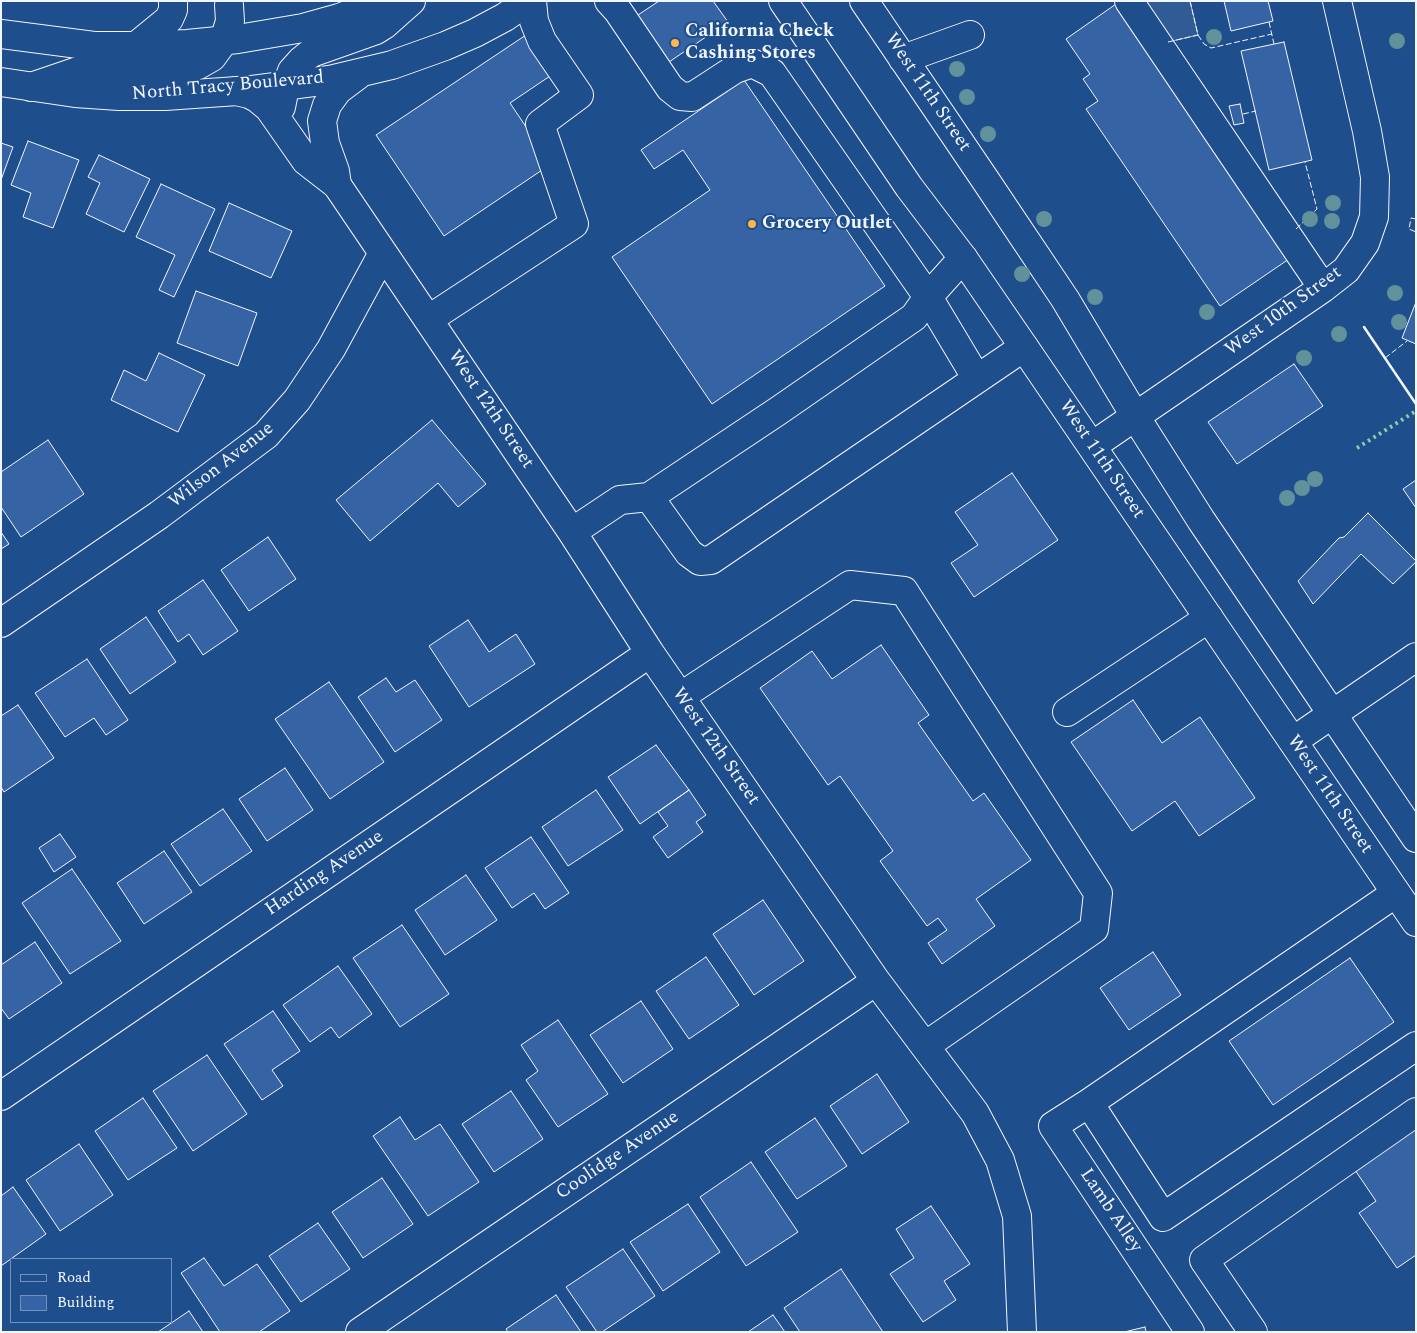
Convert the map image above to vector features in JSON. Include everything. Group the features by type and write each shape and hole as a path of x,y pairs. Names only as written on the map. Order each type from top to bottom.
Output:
{"street":[{"path":"136,46 169,19 173,10 173,1"},
{"path":"1,34 94,46 187,44 303,28 385,1"},
{"path":"280,123 280,107 286,86 292,72 301,61 310,53 376,30 411,1"},
{"path":"429,320 574,224 540,124 579,95 542,41 534,21 530,1"},
{"name":"North Tracy Boulevard","path":"1,82 75,93 119,96 165,96 236,91 329,80 401,62 445,46 475,33 530,1"},
{"path":"609,1 618,11 670,88 680,96 692,97 735,69 752,63 772,73 928,297 977,379"},
{"name":"West 11th Street","path":"783,1 909,187 963,258 1416,922"},
{"name":"West 11th Street","path":"864,1 1065,299 1135,416 1201,520 1416,838"},
{"path":"1129,1 1323,288"},
{"name":"West 10th Street","path":"1092,446 1323,288 1346,270 1365,243 1374,217 1375,177 1337,1"},
{"path":"228,3 244,21 270,34"},
{"path":"31,87 88,69 149,70 185,68 198,65 212,57 226,34 230,21 228,3"},
{"path":"903,59 970,35"},
{"path":"337,185 335,171 325,143 322,121 327,105 338,90 360,73"},
{"path":"236,91 257,98 269,108 306,161 337,185"},
{"name":"West 12th Street","path":"337,185 572,532 650,653 876,981 975,1113 1000,1160 1017,1216 1022,1332"},
{"name":"Wilson Avenue","path":"1,623 159,515 266,435 297,400 331,349 383,253"},
{"path":"572,532 620,500 650,496 914,317 928,297 963,258"},
{"path":"650,496 689,553 700,561 711,560 1024,347"},
{"path":"680,696 850,585 904,591 1098,893 1094,929 925,1046"},
{"path":"1067,712 1209,618"},
{"name":"Harding Avenue","path":"1,1096 650,653"},
{"path":"1293,741 1416,657"},
{"path":"1396,893 1089,1103 1163,1217 1416,1046"},
{"name":"Coolidge Avenue","path":"360,1332 876,981"},
{"name":"Lamb Alley","path":"1089,1103 1053,1126 1190,1332"},
{"path":"1253,1332 1204,1260 1416,1112"}],"shaded area":[{"path":"1141,1 1190,1 1198,35 1168,42"}],"building":[{"name":"California Check Cashing Stores","path":"659,1 713,1 728,22 666,64 635,17"},
{"path":"1224,1 1268,1 1273,21 1231,31"},
{"path":"1116,4 1289,259 1220,306 1086,109 1098,101 1083,79 1090,74 1066,39"},
{"path":"526,35 553,74 510,103 551,164 444,236 376,135"},
{"path":"1284,42 1312,160 1269,170 1241,51"},
{"name":"Grocery Outlet","path":"744,80 885,286 712,404 612,257 710,190 683,150 654,169 641,150"},
{"path":"1240,104 1244,123 1234,125 1229,106"},
{"path":"28,141 79,160 53,228 23,217 31,193 11,185"},
{"path":"1,143 13,147 1,180"},
{"path":"99,155 150,179 124,232 86,214 100,183 88,177"},
{"path":"161,184 215,209 174,297 159,290 175,255 136,237"},
{"path":"229,203 292,231 271,278 209,251"},
{"path":"196,291 257,313 238,366 177,343"},
{"path":"1416,302 1416,344 1402,338"},
{"path":"159,353 205,375 178,432 111,400 124,370 146,381"},
{"path":"1294,364 1323,406 1237,464 1208,422"},
{"path":"432,420 486,484 458,507 438,483 370,541 336,500"},
{"path":"48,440 84,494 21,537 1,507 1,472"},
{"path":"1012,473 1058,540 974,597 951,563 978,545 955,512"},
{"path":"1416,480 1416,508 1403,489"},
{"path":"1368,513 1416,562 1393,584 1361,554 1313,604 1298,581 1339,538 1344,537"},
{"path":"1,532 9,544 1,549"},
{"path":"268,537 296,579 249,611 221,570"},
{"path":"203,580 238,631 203,655 189,634 178,642 158,611"},
{"path":"146,617 176,662 130,694 100,649"},
{"path":"468,620 489,652 516,634 535,664 469,707 429,646"},
{"path":"881,645 929,715 918,723 973,801 984,793 1031,860 976,899 995,926 942,964 928,943 947,930 938,918 927,926 880,861 893,851 840,776 828,785 760,688 812,651 832,679"},
{"path":"87,659 128,720 106,735 94,718 65,737 35,693"},
{"path":"386,678 396,692 415,680 442,720 395,752 358,697"},
{"path":"329,682 384,762 330,799 275,719"},
{"path":"1133,700 1162,743 1200,717 1255,798 1199,836 1175,801 1132,831 1071,742"},
{"path":"18,705 54,758 4,792 1,787 1,716"},
{"path":"656,745 689,790 640,824 608,777"},
{"path":"285,768 313,810 267,841 239,799"},
{"path":"596,790 623,830 568,866 542,827"},
{"path":"689,790 706,815 696,822 703,832 668,858 653,837 668,826 658,812"},
{"path":"223,809 252,851 200,886 171,844"},
{"path":"60,834 76,857 54,872 39,848"},
{"path":"531,837 569,893 545,909 534,893 512,908 485,868"},
{"path":"164,851 192,892 144,924 117,883"},
{"path":"72,869 121,941 70,974 22,903"},
{"path":"466,875 497,920 445,955 415,910"},
{"path":"763,900 804,961 754,995 713,934"},
{"path":"402,925 449,994 400,1027 353,958"},
{"path":"35,942 62,983 9,1019 1,1008 1,965"},
{"path":"1153,952 1181,995 1129,1030 1100,988"},
{"path":"706,957 739,1005 689,1039 656,991"},
{"path":"1350,958 1394,1022 1273,1105 1229,1041"},
{"path":"338,966 372,1014 339,1038 331,1027 310,1042 283,1005"},
{"path":"641,1001 673,1049 623,1083 590,1035"},
{"path":"273,1011 300,1051 272,1070 283,1086 262,1100 224,1044"},
{"path":"558,1020 608,1094 558,1127 526,1080 538,1071 521,1045"},
{"path":"207,1055 247,1114 193,1151 153,1091"},
{"path":"877,1074 909,1122 862,1154 830,1106"},
{"path":"511,1091 543,1139 494,1172 462,1124"},
{"path":"143,1098 177,1148 128,1180 95,1131"},
{"path":"400,1117 415,1140 440,1124 479,1182 428,1216 373,1136"},
{"path":"815,1118 847,1166 797,1199 765,1152"},
{"path":"1416,1128 1416,1255 1397,1268 1359,1213 1376,1201 1355,1170"},
{"path":"79,1144 113,1195 60,1231 26,1180"},
{"path":"751,1162 798,1232 746,1266 700,1197"},
{"path":"382,1178 413,1224 363,1258 332,1212"},
{"path":"13,1187 46,1234 1,1266 1,1196"},
{"path":"688,1204 720,1252 663,1291 630,1242"},
{"path":"931,1206 970,1264 944,1281 956,1300 923,1322 890,1274 914,1258 896,1229"},
{"path":"318,1223 350,1269 301,1302 269,1256"},
{"path":"623,1249 655,1296 602,1332 597,1332 566,1287"},
{"path":"204,1258 224,1286 257,1264 290,1311 259,1332 220,1332 181,1273"},
{"path":"841,1269 883,1332 800,1332 784,1308"},
{"path":"556,1295 581,1332 508,1332 506,1329"},
{"path":"189,1311 203,1332 158,1332"},
{"path":"773,1315 785,1332 748,1332"},
{"path":"1145,1327 1146,1332 1124,1332"}],"hedge":[{"path":"1357,448 1416,411"}],"fence":[{"path":"1168,42 1198,35 1190,1"},
{"path":"1269,22 1274,44"},
{"path":"1198,35 1204,44 1211,48 1272,34"},
{"path":"1243,114 1256,111"},
{"path":"1296,229 1317,209 1305,162"},
{"path":"1416,219 1411,218 1409,229 1416,232"},
{"path":"1385,358 1407,341"}],"wall":[{"path":"1364,327 1416,404"}],"place":[{"name":"California Check Cashing Stores","path":"675,43"},
{"name":"Grocery Outlet","path":"752,224"}]}
